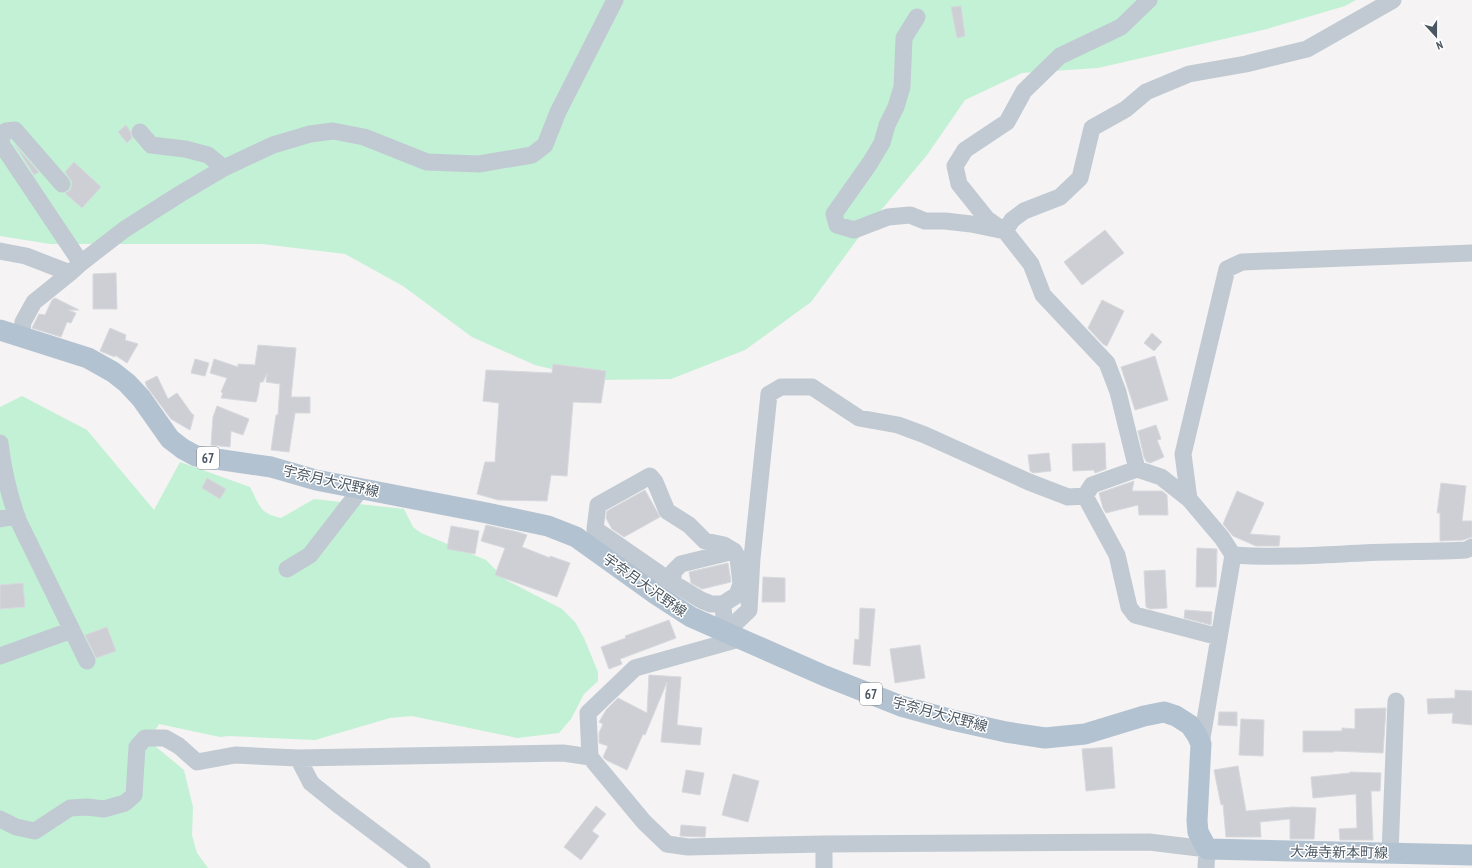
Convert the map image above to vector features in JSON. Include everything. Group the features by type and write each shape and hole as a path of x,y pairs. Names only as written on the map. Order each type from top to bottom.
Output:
{"main road":[{"name":"宇奈月大沢野線","path":"0,330 88,358 113,372 127,383 140,398 170,439 183,449 196,456 271,467 316,480 481,511 548,526 576,537 657,595 691,617 825,676 901,706 952,720 1045,738 1085,734 1144,716 1164,712 1176,716 1190,725 1201,744"},
{"path":"1201,744 1197,821 1198,832 1206,859"},
{"name":"大海寺新本町線","path":"1206,859 1390,853 1472,855"}],"street":[{"path":"21,337 23,322 34,302 125,229 224,168 273,145 310,134 333,131 364,137 427,162 479,164 532,155 545,145 562,106 615,0"},
{"path":"1137,469 1118,392 1106,363 1044,295 1031,264 1005,231 987,219 959,184 955,166 965,150 1007,122 1024,91 1060,56 1122,27 1149,0"},
{"path":"1005,231 1012,220 1024,212 1060,197 1080,178 1092,128 1126,109 1146,92 1189,74 1246,64 1307,49 1393,0"},
{"path":"917,17 904,38 902,87 896,107 887,125 882,143 870,163 834,214 837,225 854,230 888,216 910,215 925,221 945,221 971,224 1005,231"},
{"path":"62,184 15,130 6,131 1,134 2,145 76,268"},
{"path":"140,132 151,146 185,149 208,155 224,168"},
{"path":"0,251 76,268"},
{"path":"1189,499 1183,454 1227,269 1242,262 1472,253"},
{"path":"1084,496 1068,497 1028,482 925,435 898,425 859,418 812,387 781,387 768,394 748,610 732,636 635,668 588,713 590,757 644,822 666,844 688,847 824,844 1149,842 1206,859"},
{"path":"0,443 3,466 17,516 87,661"},
{"path":"1084,496 1092,485 1137,469 1161,478 1189,499 1222,538 1233,555 1201,744"},
{"path":"650,476 667,511 689,525 705,541 724,545 734,551 738,558 741,584 737,595 723,604 711,604 701,600 673,583 595,530 598,505 650,476"},
{"path":"287,569 310,555 361,489"},
{"path":"1084,496 1117,555 1129,607 1135,616 1219,637"},
{"path":"0,519 17,516"},
{"path":"1233,555 1289,556 1427,552 1466,550 1472,547"},
{"path":"673,583 673,572 681,564 734,551"},
{"path":"723,604 732,636"},
{"path":"0,656 72,630"},
{"path":"1390,853 1396,701"},
{"path":"0,819 16,827 35,831 70,808 87,807 104,809 125,803 134,795 137,747 144,738 165,738 179,746 197,762 235,754 298,758 563,753 590,757"},
{"path":"298,758 311,783 422,868"},
{"path":"824,844 824,868"}],"green space":[{"path":"0,0 1356,0 1345,6 1267,29 1098,68 1022,73 965,100 927,155 862,233 811,302 745,350 671,379 597,380 535,365 472,337 403,286 345,254 262,244 50,244 0,236"},
{"path":"22,396 87,430 154,510 180,462 250,487 258,504 264,511 268,514 281,518 314,499 404,509 413,527 421,533 486,560 506,580 562,609 575,622 584,638 598,672 598,681 584,694 571,719 559,733 517,738 412,716 390,718 315,740 229,736 220,737 159,724 149,741 184,770 193,807 192,835 197,853 208,868 0,868 0,407"}],"building":[{"path":"961,6 965,36 957,38 951,7"},
{"path":"126,125 132,138 127,143 118,132"},
{"path":"15,145 39,172 34,175"},
{"path":"74,162 101,187 82,208 65,193 71,188 72,182 65,172"},
{"path":"1105,230 1124,253 1082,285 1064,262"},
{"path":"116,273 117,309 93,309 93,274"},
{"path":"55,298 79,310 68,310 76,313 71,323 67,322 61,337 32,328 39,314 45,315 52,300"},
{"path":"1102,300 1124,311 1107,346 1103,344 1088,328"},
{"path":"110,328 126,335 125,340 138,344 127,363 115,355 115,357 100,351"},
{"path":"1152,333 1162,342 1154,351 1144,343"},
{"path":"258,345 296,348 291,397 310,397 310,413 295,413 289,452 271,450 276,415 278,415 280,384 266,382 267,373 263,382 260,382 256,402 221,398 223,393 221,392 227,378 210,373 214,359 238,367 238,364 255,365"},
{"path":"1155,356 1168,400 1135,410 1121,367"},
{"path":"195,359 209,363 205,376 191,373"},
{"path":"553,364 606,371 601,403 573,402 567,476 551,475 547,501 498,500 477,494 485,462 495,462 499,403 483,401 486,370 552,373"},
{"path":"157,376 168,399 177,393 194,415 190,430 171,419 147,387 145,382"},
{"path":"217,406 249,419 243,435 231,431 230,447 211,445 213,417"},
{"path":"1156,425 1161,439 1157,440 1164,457 1150,463 1146,461 1144,457 1138,431"},
{"path":"1105,443 1106,469 1095,473 1094,470 1073,471 1072,444"},
{"path":"1049,453 1051,471 1033,473 1030,471 1028,455"},
{"path":"207,478 226,489 220,499 202,488"},
{"path":"1134,481 1132,491 1162,491 1167,495 1168,515 1139,515 1138,505 1106,513 1099,493"},
{"path":"1441,483 1466,486 1462,521 1472,521 1472,537 1463,540 1440,541 1440,513 1437,513"},
{"path":"645,490 660,517 624,537 612,529 606,518 607,511"},
{"path":"1237,491 1264,503 1250,534 1280,536 1279,546 1256,546 1233,536 1223,524"},
{"path":"486,525 527,535 522,547 550,558 550,556 570,563 557,597 495,575 505,548 481,541"},
{"path":"451,526 479,531 475,554 447,549"},
{"path":"1197,548 1217,549 1216,587 1196,587"},
{"path":"728,563 731,582 702,589 691,583 689,572"},
{"path":"1165,570 1167,608 1150,609 1146,607 1144,571"},
{"path":"763,577 785,578 785,602 762,602"},
{"path":"23,583 25,607 0,609 0,585"},
{"path":"860,608 875,609 870,666 853,664 855,639 859,640"},
{"path":"1185,610 1212,612 1211,625 1184,618"},
{"path":"669,620 676,638 620,659 622,664 609,669 601,647 626,638 625,636"},
{"path":"107,627 116,651 96,658 85,635"},
{"path":"920,645 925,678 895,683 890,649"},
{"path":"649,675 681,677 677,725 702,728 700,745 661,742 667,682 645,735 643,734 627,770 606,760 603,757 608,746 599,743 599,733 603,724 599,722 606,710 618,698 647,713"},
{"path":"1455,690 1472,691 1472,725 1452,723 1453,713 1428,714 1427,699 1455,698"},
{"path":"1386,708 1383,753 1334,751 1303,752 1303,731 1342,731 1342,728 1355,729 1355,709"},
{"path":"1219,712 1237,712 1237,726 1218,725"},
{"path":"1241,719 1264,720 1263,756 1239,755"},
{"path":"1112,747 1115,788 1086,791 1082,749"},
{"path":"1238,766 1246,811 1293,807 1316,808 1314,839 1290,839 1290,819 1260,822 1261,837 1226,837 1223,804 1221,805 1214,770"},
{"path":"686,770 704,773 700,795 682,792"},
{"path":"1350,772 1381,773 1380,791 1371,791 1373,840 1340,840 1339,829 1357,828 1356,794 1313,798 1311,777"},
{"path":"733,774 759,781 748,822 722,815"},
{"path":"596,806 606,814 592,831 599,836 581,860 564,847"},
{"path":"681,825 706,827 705,837 680,836"}]}
